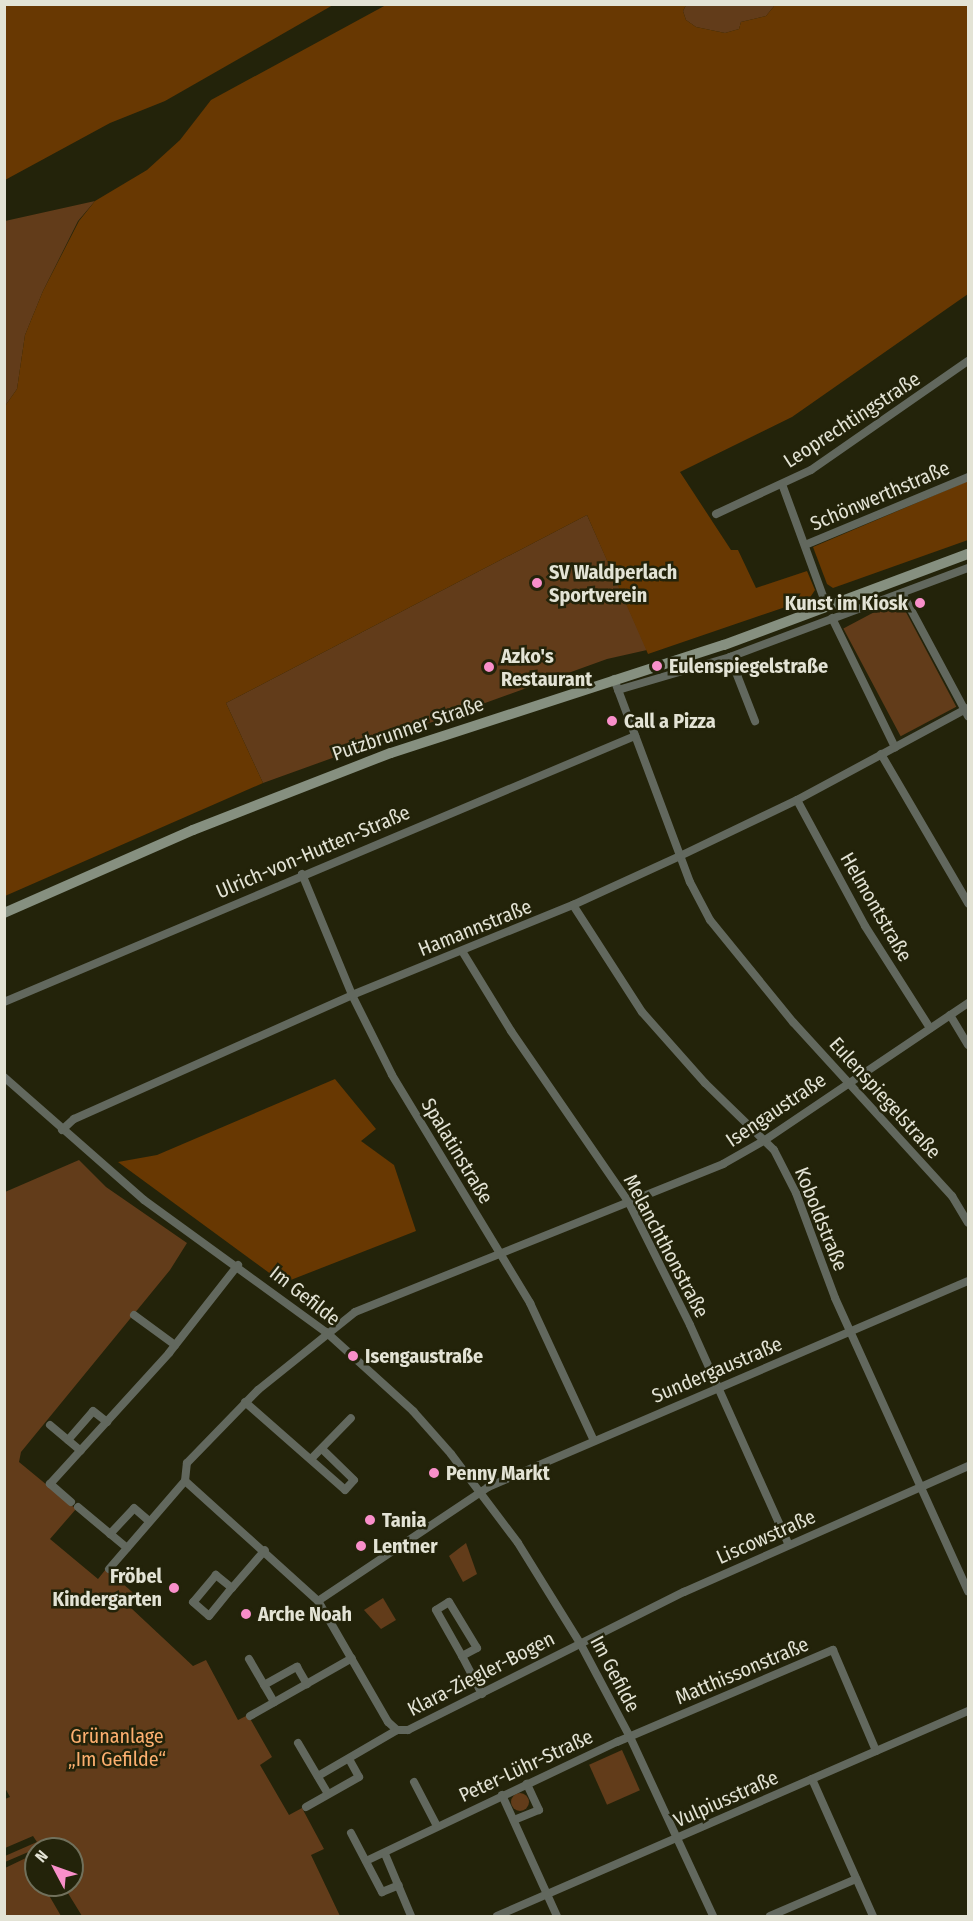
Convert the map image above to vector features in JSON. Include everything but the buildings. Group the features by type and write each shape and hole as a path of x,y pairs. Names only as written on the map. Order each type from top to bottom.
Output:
{"main road":[{"name":"Putzbrunner Straße","path":"4,913 271,798 391,753 827,607 969,554"}],"street":[{"name":"Leoprechtingstraße","path":"716,514 811,470 969,361"},
{"name":"Schönwerthstraße","path":"804,545 969,477"},
{"path":"782,484 827,607"},
{"path":"618,690 730,657 969,568"},
{"path":"902,593 967,711"},
{"path":"832,618 896,747"},
{"path":"730,657 755,721"},
{"name":"Eulenspiegelstraße","path":"614,679 680,856 710,920 735,954 847,1082 952,1196 969,1223"},
{"name":"Hamannstraße","path":"62,1130 74,1119 352,995 573,905 680,856 797,800 967,711"},
{"name":"Ulrich-von-Hutten-Straße","path":"4,1002 303,874 635,736"},
{"path":"881,754 969,903"},
{"name":"Helmontstraße","path":"797,800 865,926 930,1028"},
{"name":"Spalatinstraße","path":"303,874 352,995 413,1113 501,1254 543,1327 594,1441"},
{"name":"Koboldstraße","path":"573,905 642,1012 705,1083 765,1140 796,1193 850,1332 969,1591"},
{"name":"Melanchthonstraße","path":"462,951 511,1032 629,1203 719,1387 789,1545"},
{"name":"Isengaustraße","path":"245,1402 326,1332 355,1312 723,1164 765,1140 847,1082 969,1003"},
{"path":"950,1015 969,1045"},
{"name":"Im Gefilde","path":"4,1077 144,1200 238,1265 326,1332 419,1417 481,1492 518,1544 580,1643 630,1737 713,1917"},
{"path":"71,1502 50,1484 175,1345 238,1265"},
{"name":"Sundergaustraße","path":"318,1601 481,1492 594,1441 969,1281"},
{"path":"134,1315 175,1345"},
{"path":"109,1569 185,1481 187,1463 245,1402 345,1490 354,1480 322,1449"},
{"path":"68,1440 93,1411 107,1422"},
{"path":"311,1459 351,1418"},
{"path":"50,1425 81,1451"},
{"name":"Liscowstraße","path":"580,1643 789,1545 969,1466"},
{"name":"Klara-Ziegler-Bogen","path":"185,1481 265,1550 318,1601 397,1730"},
{"path":"78,1507 127,1548"},
{"path":"111,1534 134,1508 149,1521"},
{"path":"232,1588 216,1575 193,1602 208,1616 265,1550"},
{"path":"462,1656 477,1648 449,1602 436,1610 482,1694"},
{"name":"Klara-Ziegler-Bogen","path":"318,1776 397,1730 408,1730 580,1643"},
{"name":"Matthissonstraße","path":"630,1737 833,1650 876,1751"},
{"path":"250,1716 352,1658"},
{"path":"249,1659 274,1702"},
{"path":"264,1685 297,1666 307,1684"},
{"name":"Vulpiusstraße","path":"497,1917 969,1711"},
{"name":"Peter-Lühr-Straße","path":"366,1861 385,1854 502,1795 630,1737"},
{"path":"298,1743 328,1794"},
{"path":"306,1808 359,1777 349,1759"},
{"path":"812,1779 873,1917"},
{"path":"414,1782 437,1827"},
{"path":"514,1820 539,1810 527,1784"},
{"path":"502,1795 557,1917"},
{"path":"351,1833 382,1892 399,1885"},
{"path":"385,1854 411,1917"},
{"path":"770,1917 856,1879"}],"green space":[{"path":"775,4 766,16 741,22 739,29 725,33 696,27 686,20 683,11 686,5"},
{"path":"95,201 78,221 43,291 25,335 17,389 5,406 5,221"},
{"name":"SV Waldperlach Sportverein","path":"587,515 647,650 607,659 263,783 226,703"},
{"path":"899,599 956,707 901,736 843,629"},
{"name":"Grünanlage „Im Gefilde“","path":"79,1160 106,1187 187,1243 170,1270 21,1452 19,1462 76,1509 50,1539 98,1579 106,1569 139,1598 131,1608 193,1666 206,1660 238,1720 248,1715 272,1757 260,1765 289,1815 302,1808 324,1849 311,1855 340,1916 82,1916 70,1897 84,1897 84,1837 24,1837 24,1840 5,1848 5,1799 10,1797 5,1788 5,1192"},
{"path":"466,1543 477,1574 463,1582 449,1556"},
{"path":"383,1598 396,1620 381,1629 364,1610"},
{"path":"622,1750 640,1790 607,1805 589,1765"},
{"path":"516,1793 524,1793 529,1798 527,1809 516,1811 511,1806 511,1798"},
{"name":"Grünanlage „Im Gefilde“","path":"24,1848 24,1854 5,1862 5,1856"},
{"path":"24,1859 24,1897 50,1897 61,1916 5,1916 5,1868"}],"shaded area":[{"path":"5,4 333,5 165,101 110,123 5,180"},
{"path":"386,5 686,5 683,11 686,20 696,27 725,33 739,29 741,22 766,16 775,5 968,5 968,294 792,417 680,472 731,550 738,550 756,588 807,571 815,590 809,599 648,654 587,515 226,703 263,783 5,896 5,406 17,389 25,335 43,291 79,221 95,201 147,170 180,140 211,100"},
{"path":"968,481 968,540 833,588 827,584 813,547"},
{"path":"335,1079 376,1129 361,1141 394,1165 416,1231 283,1283 118,1162 157,1155"}],"place":[{"name":"SV Waldperlach Sportverein","path":"537,583"},
{"name":"Kunst im Kiosk","path":"920,603"},
{"name":"Eulenspiegelstraße","path":"657,666"},
{"name":"Azko's Restaurant","path":"489,667"},
{"name":"Call a Pizza","path":"612,721"},
{"name":"Isengaustraße","path":"353,1356"},
{"name":"Penny Markt","path":"434,1473"},
{"name":"Tania","path":"370,1520"},
{"name":"Lentner","path":"361,1546"},
{"name":"Fröbel Kindergarten","path":"174,1588"},
{"name":"Arche Noah","path":"246,1614"}]}
